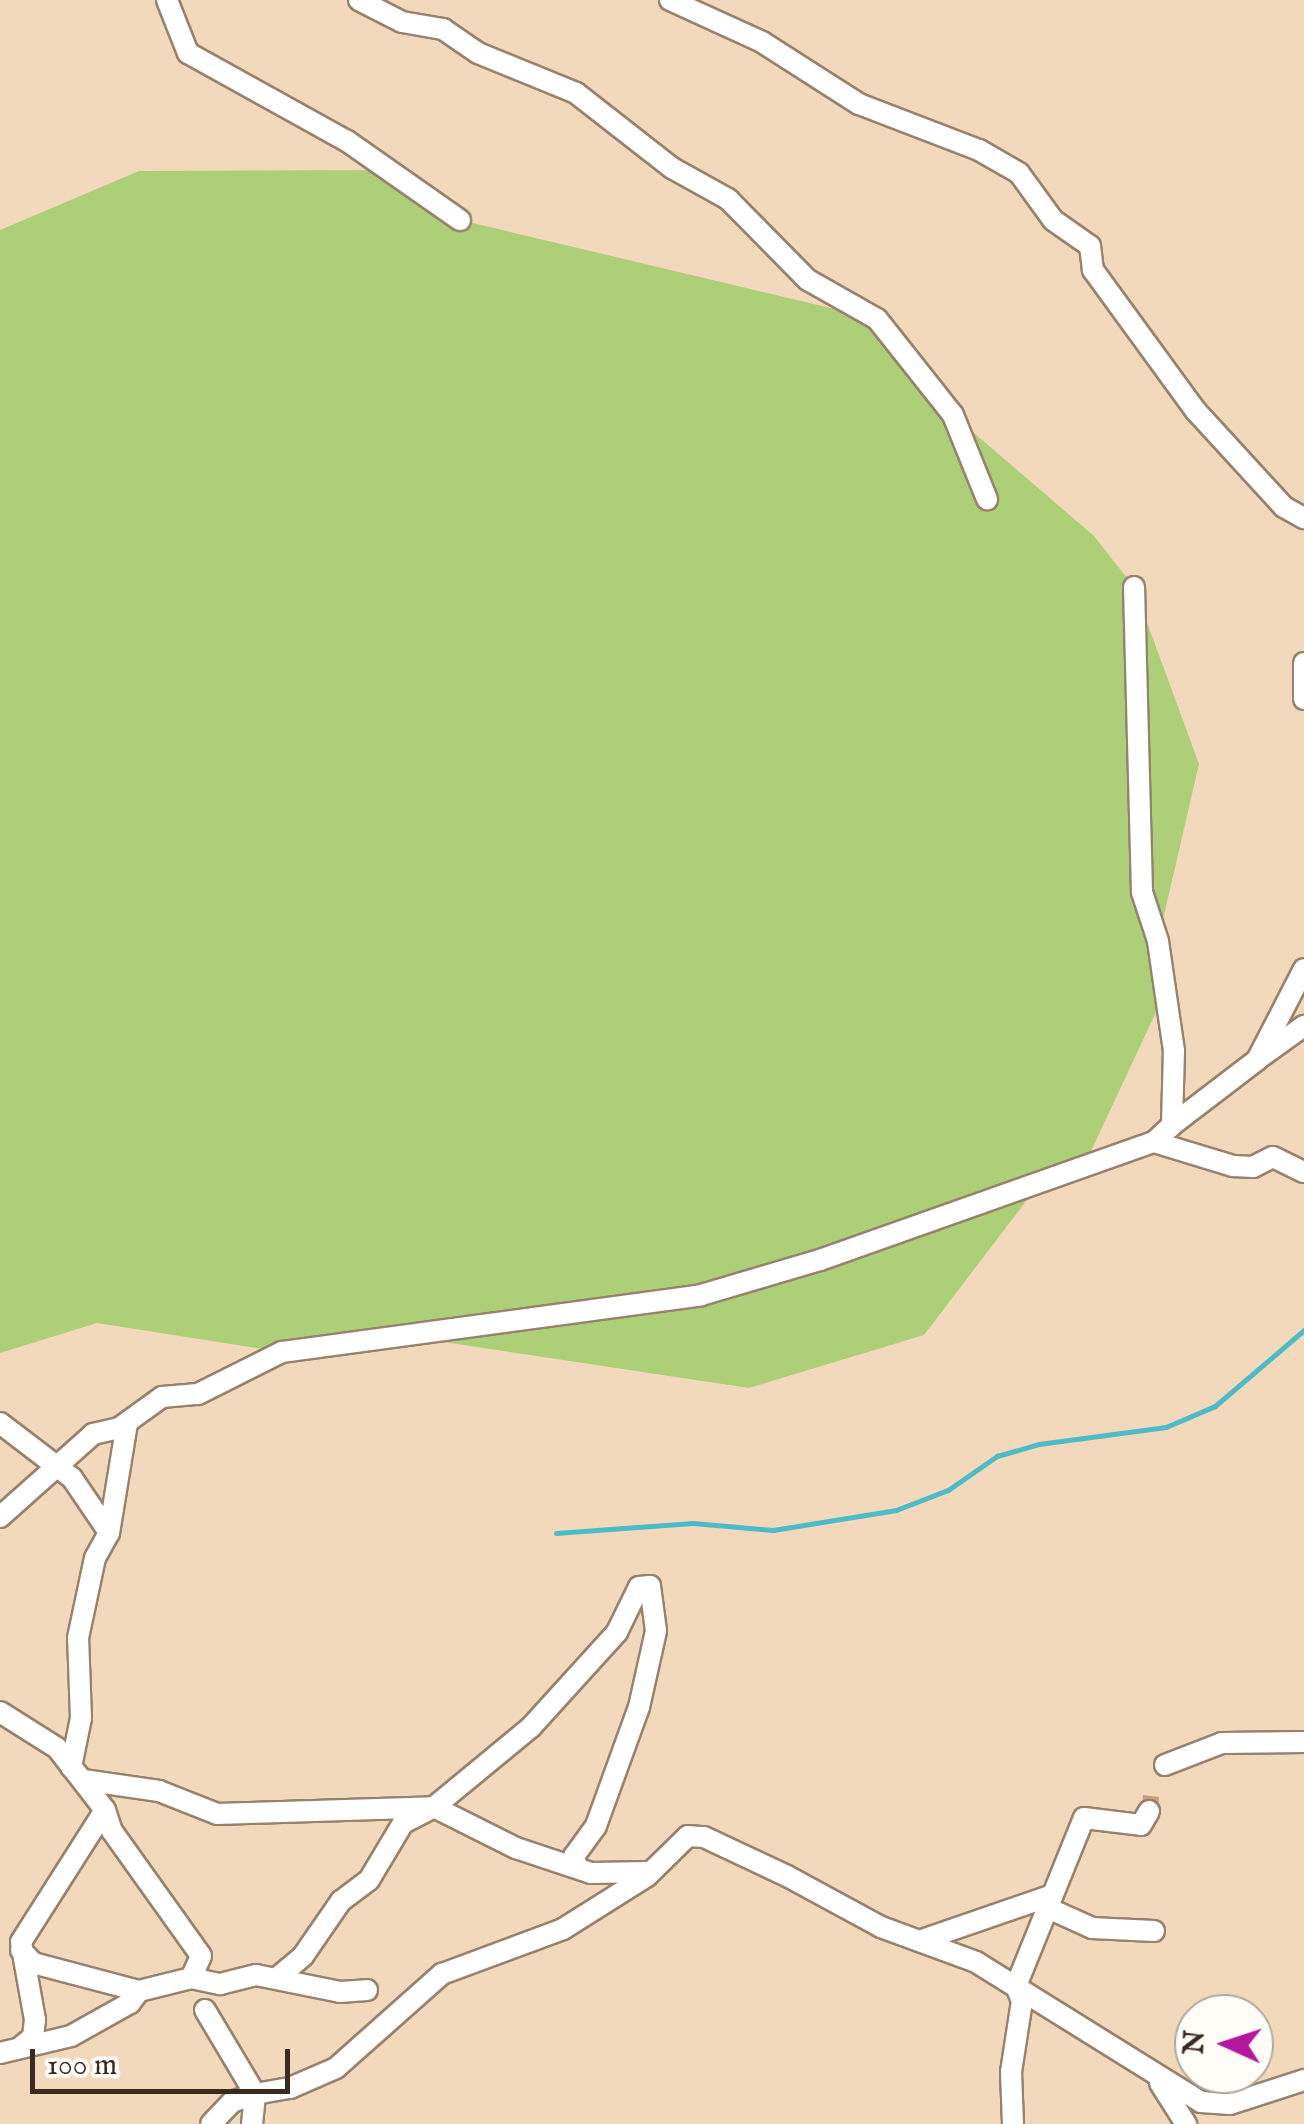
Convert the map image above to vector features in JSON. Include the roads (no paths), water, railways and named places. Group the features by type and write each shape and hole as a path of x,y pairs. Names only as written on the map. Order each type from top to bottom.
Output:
{"street":[{"path":"168,0 179,43 199,61 347,141 460,220"},
{"path":"359,0 402,22 443,29 478,53 576,93 672,168 728,199 808,280 877,320 954,415 987,499"},
{"path":"670,0 762,42 860,104 979,150 1019,173 1053,220 1090,246 1093,270 1195,410 1284,507 1292,506 1304,518"},
{"path":"1134,588 1142,892 1158,941 1174,1050 1172,1125"},
{"path":"1304,663 1304,700"},
{"path":"1257,1060 1304,969"},
{"path":"0,1517 55,1463 92,1434 127,1423 162,1398 198,1394 282,1352 700,1295 773,1276 1154,1142 1304,1026"},
{"path":"1154,1142 1233,1166 1253,1168 1273,1157 1304,1172"},
{"path":"0,1423 55,1463 86,1492 109,1533"},
{"path":"77,1773 81,1718 78,1638 95,1558 109,1533 127,1423"},
{"path":"277,1978 302,1956 341,1901 369,1880 403,1823 434,1807 544,1714 617,1632 639,1587 650,1586 656,1631 639,1707 596,1826 574,1856 577,1868"},
{"path":"0,1712 57,1748 104,1810 112,1831 201,1956 191,1978"},
{"path":"1164,1765 1222,1744 1304,1742"},
{"path":"77,1773 158,1790 217,1814 434,1807 516,1848 577,1868 650,1872"},
{"path":"22,2046 33,2037 35,2020 21,1950 104,1810"},
{"path":"1013,2124 1010,2072 1022,2001 1016,1986 1050,1896 1084,1818 1141,1825 1149,1811"},
{"path":"212,2124 232,2102 276,2092 336,2068 442,1974 562,1929 650,1872 688,1836 704,1837 882,1927 925,1939 1016,1986 1079,2030 1151,2069 1170,2088 1216,2103 1304,2080"},
{"path":"1050,1896 1050,1908 1092,1928 1154,1931"},
{"path":"925,1939 1050,1896"},
{"path":"21,1950 33,1963 139,1991 191,1978 220,1984 241,1975 277,1978 340,1992 367,1990"},
{"path":"0,2053 71,2036 130,2003 139,1991"},
{"path":"205,2010 255,2094 252,2124"},
{"path":"1151,2069 1186,2124"}],"waterway":[{"path":"556,1533 693,1523 773,1530 896,1510 948,1490 997,1456 1039,1444 1166,1427 1215,1406 1304,1330"}]}
